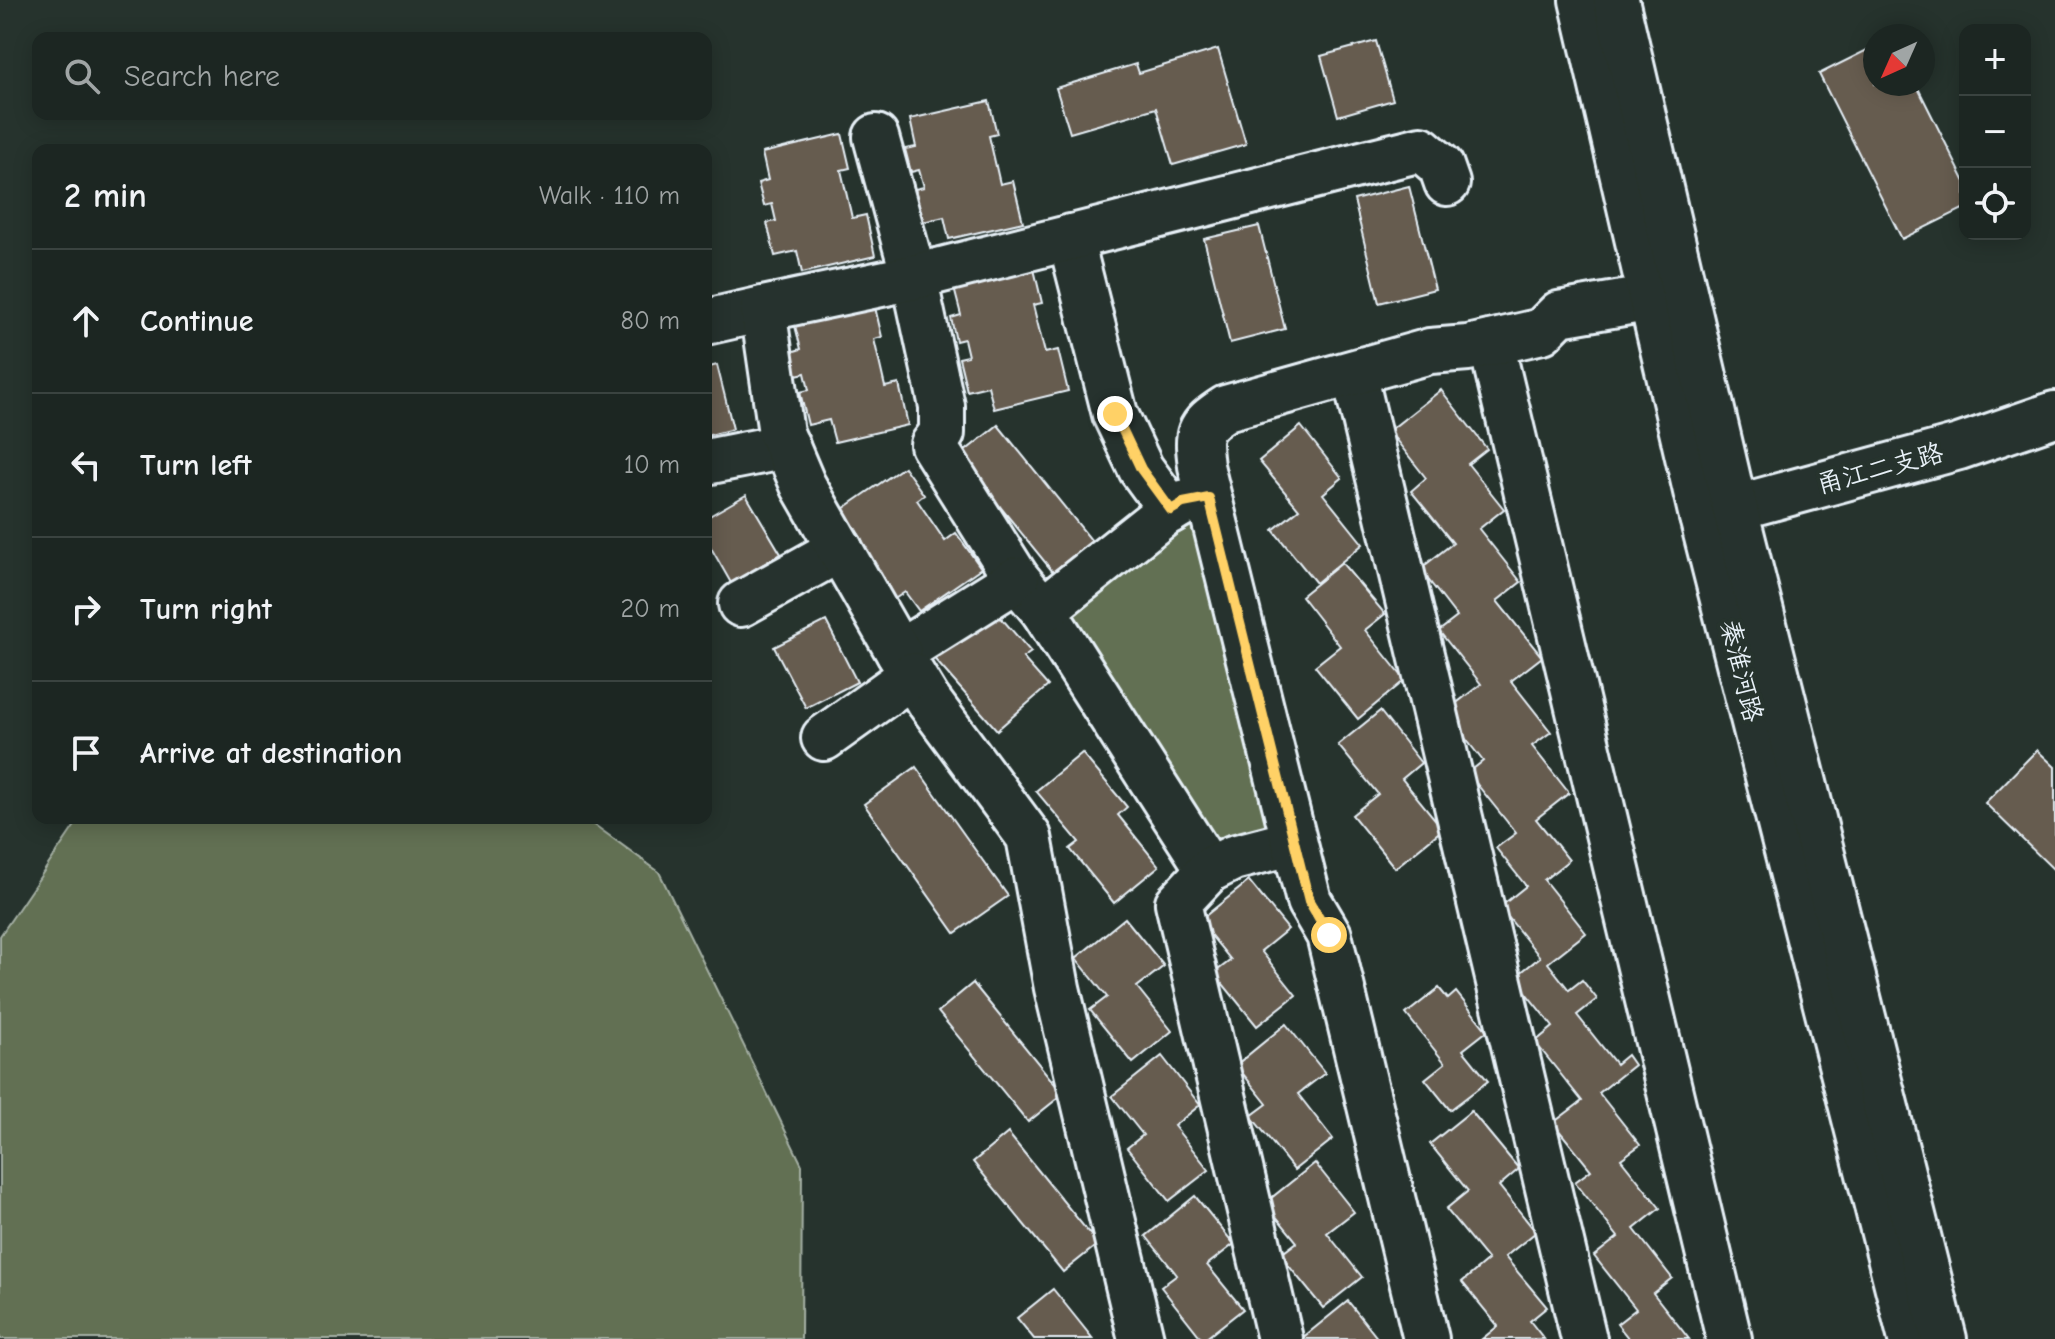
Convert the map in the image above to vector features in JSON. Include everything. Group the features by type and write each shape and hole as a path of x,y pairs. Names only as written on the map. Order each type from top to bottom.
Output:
{"main road":[{"name":"秦淮河路","path":"1582,0 1652,298 1719,513 1944,1339"},
{"name":"秦淮河路","path":"1616,0 1719,513 1911,1339"},
{"path":"876,137 914,277 942,406 942,433 933,445 1209,870"},
{"path":"712,321 914,277 1421,149 1441,166 1447,183"},
{"path":"1070,237 1115,414 1141,469 1190,504"},
{"path":"1426,1339 1329,935 1309,901 1294,842 1190,504 1197,438 1209,419 1226,408 1430,351 1491,343 1542,331 1559,314 1652,298"},
{"path":"763,309 781,433 803,485 905,664 1029,837 1057,988 1141,1339"},
{"path":"1491,343 1729,1339"},
{"path":"1354,373 1584,1339"},
{"name":"甬江二支路","path":"1719,513 1959,447 2055,414"},
{"path":"712,461 787,446"},
{"path":"824,738 905,664 1190,504"},
{"path":"741,604 840,549"},
{"path":"1280,1339 1178,903 1209,870 1233,858 1294,842"}],"green space":[{"path":"1196,519 1271,825 1232,840 1209,837 1059,611"},
{"path":"76,824 593,824 659,872 802,1165 801,1339 0,1339 0,936"}],"building":[{"path":"1376,41 1393,100 1338,116 1321,56"},
{"path":"1218,49 1246,144 1173,165 1156,108 1070,133 1056,88 1136,64 1139,73"},
{"path":"1863,52 1863,96 1922,96 1959,170 1959,211 1902,239 1819,74"},
{"path":"989,101 997,134 989,136 1000,184 1013,181 1023,222 949,239 944,217 923,222 915,189 924,187 919,170 911,172 905,149 916,147 910,119"},
{"path":"842,134 850,168 841,170 852,218 866,215 875,256 802,273 797,251 775,256 767,223 776,221 772,204 764,206 758,183 768,180 762,153"},
{"path":"1409,186 1435,289 1379,303 1354,200"},
{"path":"1259,226 1285,329 1230,343 1204,239"},
{"path":"1034,269 1042,303 1033,305 1045,353 1058,350 1068,391 994,409 988,386 967,391 959,358 968,356 964,339 956,341 951,318 961,315 954,288"},
{"path":"874,303 882,337 874,339 885,387 899,384 908,425 835,442 829,420 808,425 800,392 809,390 805,373 796,375 791,352 801,349 794,322"},
{"path":"717,365 733,429 712,434 712,366"},
{"path":"1441,390 1487,449 1468,464 1504,509 1479,529 1521,582 1497,601 1542,657 1511,681 1551,732 1532,746 1569,793 1536,819 1569,860 1544,880 1586,933 1548,963 1569,990 1582,980 1597,999 1577,1015 1616,1064 1627,1055 1634,1065 1599,1093 1640,1145 1621,1159 1660,1208 1634,1229 1672,1278 1653,1293 1689,1339 1629,1339 1617,1324 1636,1309 1594,1256 1618,1237 1575,1182 1591,1170 1553,1123 1582,1101 1535,1042 1553,1027 1514,978 1540,957 1500,907 1526,886 1496,848 1516,833 1468,773 1483,761 1445,712 1481,684 1439,631 1457,617 1420,569 1453,543 1411,491 1426,478 1389,431"},
{"path":"998,425 1092,541 1053,572 959,456"},
{"path":"1301,426 1342,478 1323,494 1363,544 1316,583 1273,530 1299,509 1259,461"},
{"path":"904,467 924,495 917,500 945,541 956,533 981,568 919,611 905,592 887,604 837,513"},
{"path":"746,495 781,554 731,583 712,550 712,515"},
{"path":"1342,563 1385,614 1365,630 1405,680 1358,719 1315,666 1340,646 1301,596"},
{"path":"990,605 1031,652 1023,658 1048,686 997,730 931,655"},
{"path":"826,621 857,682 806,708 774,647"},
{"path":"1380,711 1421,763 1402,779 1443,829 1395,868 1352,815 1378,794 1338,745"},
{"path":"2037,750 2055,767 2055,871 1985,803"},
{"path":"1082,753 1127,807 1118,815 1159,866 1114,903 1070,849 1079,842 1036,791"},
{"path":"916,767 1008,896 955,933 864,804"},
{"path":"1249,881 1288,929 1261,951 1296,995 1257,1026 1214,973 1231,960 1199,921"},
{"path":"1125,918 1164,966 1137,987 1172,1031 1133,1063 1090,1010 1107,997 1076,958"},
{"path":"973,983 1063,1094 1028,1122 938,1012"},
{"path":"1439,988 1448,999 1456,992 1487,1031 1463,1050 1488,1081 1450,1110 1425,1079 1445,1063 1406,1014"},
{"path":"1286,1024 1325,1073 1298,1094 1333,1139 1294,1170 1251,1116 1267,1104 1236,1065"},
{"path":"1162,1056 1200,1105 1174,1126 1209,1170 1169,1201 1127,1148 1143,1135 1112,1096"},
{"path":"1471,1111 1519,1169 1499,1186 1536,1232 1505,1257 1547,1307 1530,1321 1544,1339 1482,1339 1498,1326 1462,1282 1488,1260 1446,1209 1468,1191 1430,1144"},
{"path":"1008,1133 1098,1244 1063,1272 973,1162"},
{"path":"1315,1163 1354,1212 1327,1233 1362,1277 1323,1308 1280,1255 1297,1242 1265,1203"},
{"path":"1195,1196 1234,1244 1207,1265 1243,1309 1205,1339 1161,1287 1177,1275 1146,1236"},
{"path":"1053,1289 1093,1339 1034,1339 1017,1318"},
{"path":"1348,1301 1378,1339 1301,1339"}],"route":[{"path":"1115,414 1141,469 1171,510 1183,503 1209,498 1309,901 1329,935"}]}
